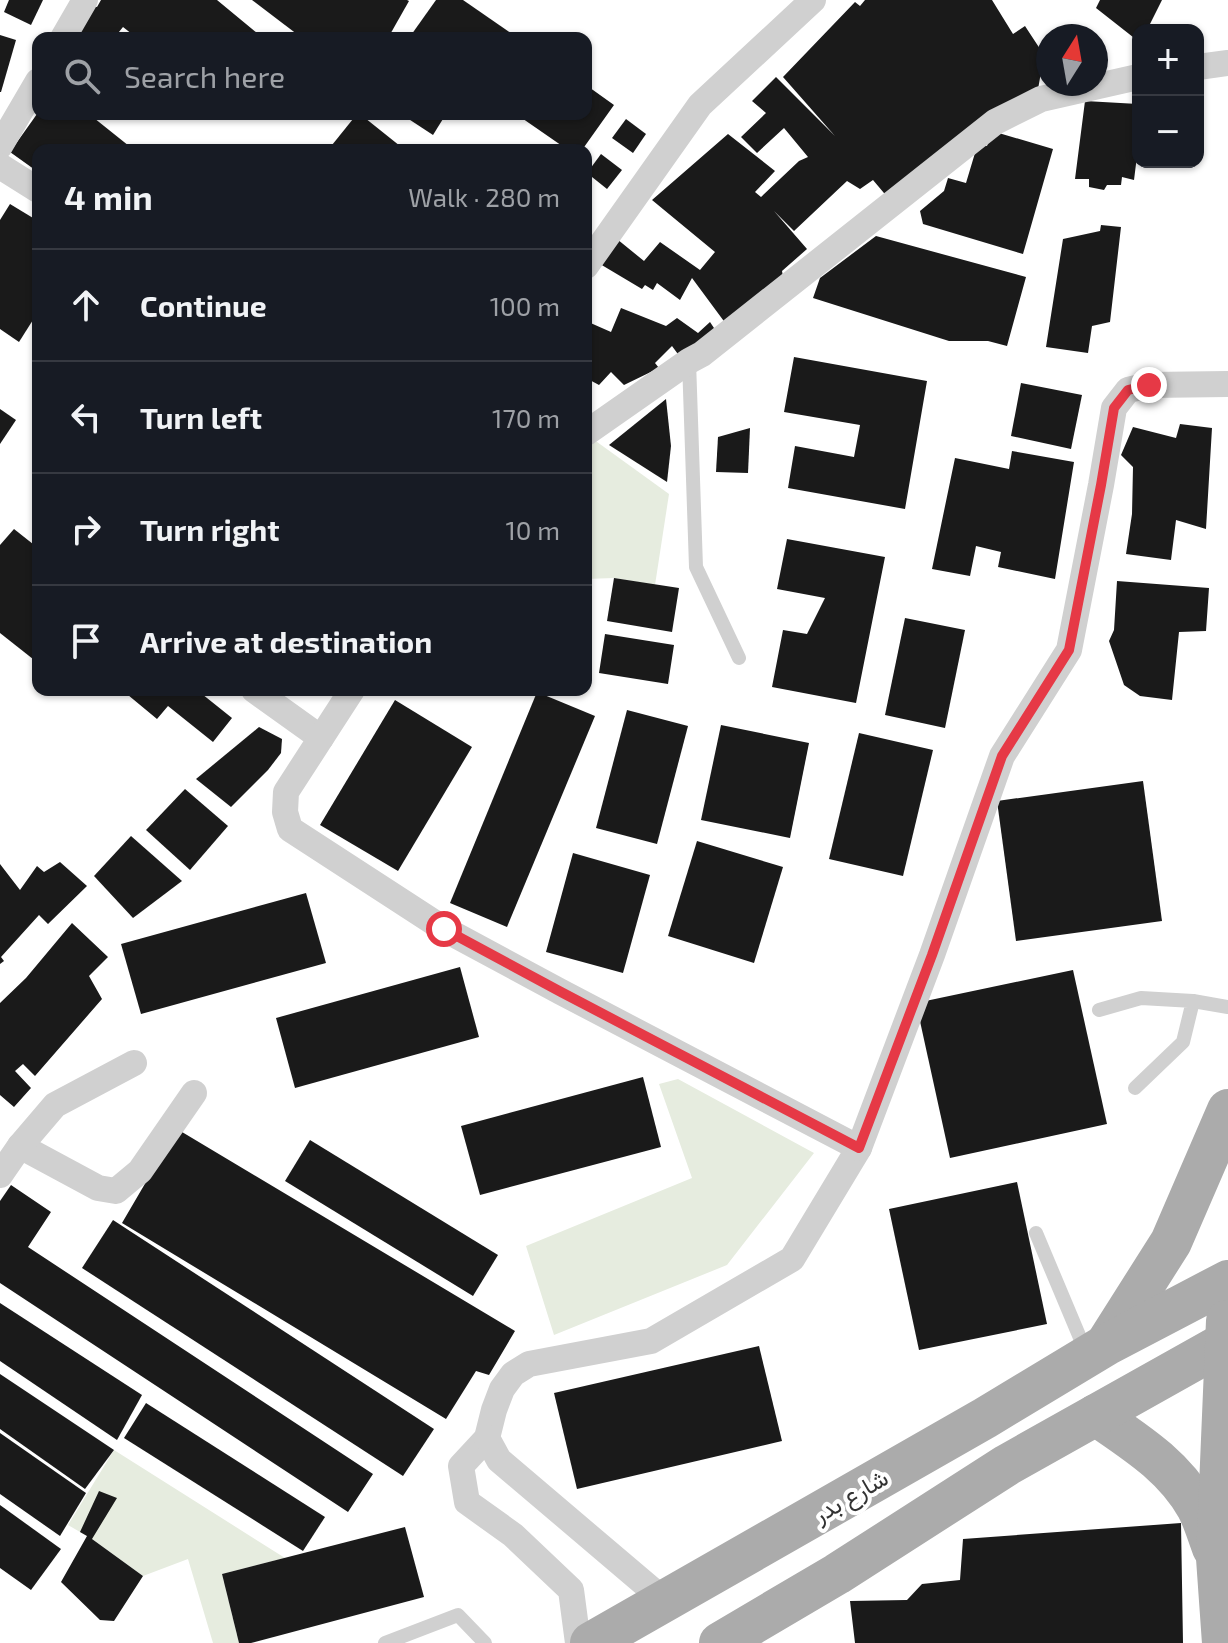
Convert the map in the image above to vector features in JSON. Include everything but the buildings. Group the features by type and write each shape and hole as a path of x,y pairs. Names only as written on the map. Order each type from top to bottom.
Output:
{"main road":[{"path":"1097,1350 1171,1242 1228,1110"},
{"name":"شارع بدر","path":"591,1643 985,1418 1097,1350 1228,1281"},
{"path":"720,1643 837,1574 1007,1465 1096,1415 1227,1331"},
{"path":"1223,1643 1217,1558 1227,1331"},
{"path":"1096,1415 1160,1460 1184,1487 1199,1510 1217,1558"},
{"path":"985,1418 1007,1465"}],"street":[{"path":"66,32 85,0"},
{"path":"592,258 700,105 813,0"},
{"path":"1204,66 1228,63"},
{"path":"595,423 702,354 995,122 1041,99 1132,78"},
{"path":"0,146 32,91"},
{"path":"0,166 32,186"},
{"path":"578,1643 571,1590 513,1535 467,1502 461,1466 487,1438 502,1389 513,1374 529,1364 651,1341 792,1259 859,1148 932,955 1002,756 1069,650 1114,408 1128,390 1149,385 1228,384"},
{"path":"262,696 321,738"},
{"path":"348,696 286,792 285,812 290,829 444,929 859,1148"},
{"path":"0,1175 55,1105 134,1063"},
{"path":"20,1146 98,1188 116,1191 140,1171 194,1093"},
{"path":"487,1438 499,1460 665,1601"}],"lane":[{"path":"689,361 696,567 739,658"},
{"path":"1099,1010 1141,998 1228,1007"},
{"path":"1135,1088 1183,1042 1193,1001"},
{"path":"1036,1233 1097,1350"},
{"path":"385,1643 458,1615 485,1643"}],"shaded area":[{"path":"592,438 669,494 655,585 614,578 592,579"},
{"path":"678,1079 814,1153 727,1265 554,1335 526,1246 692,1178 659,1084"},
{"path":"114,1450 285,1558 222,1574 239,1643 213,1643 188,1559 143,1576 68,1525"}],"route":[{"path":"444,929 859,1148 932,955 1002,756 1069,650 1114,408 1128,390 1149,385"}]}
